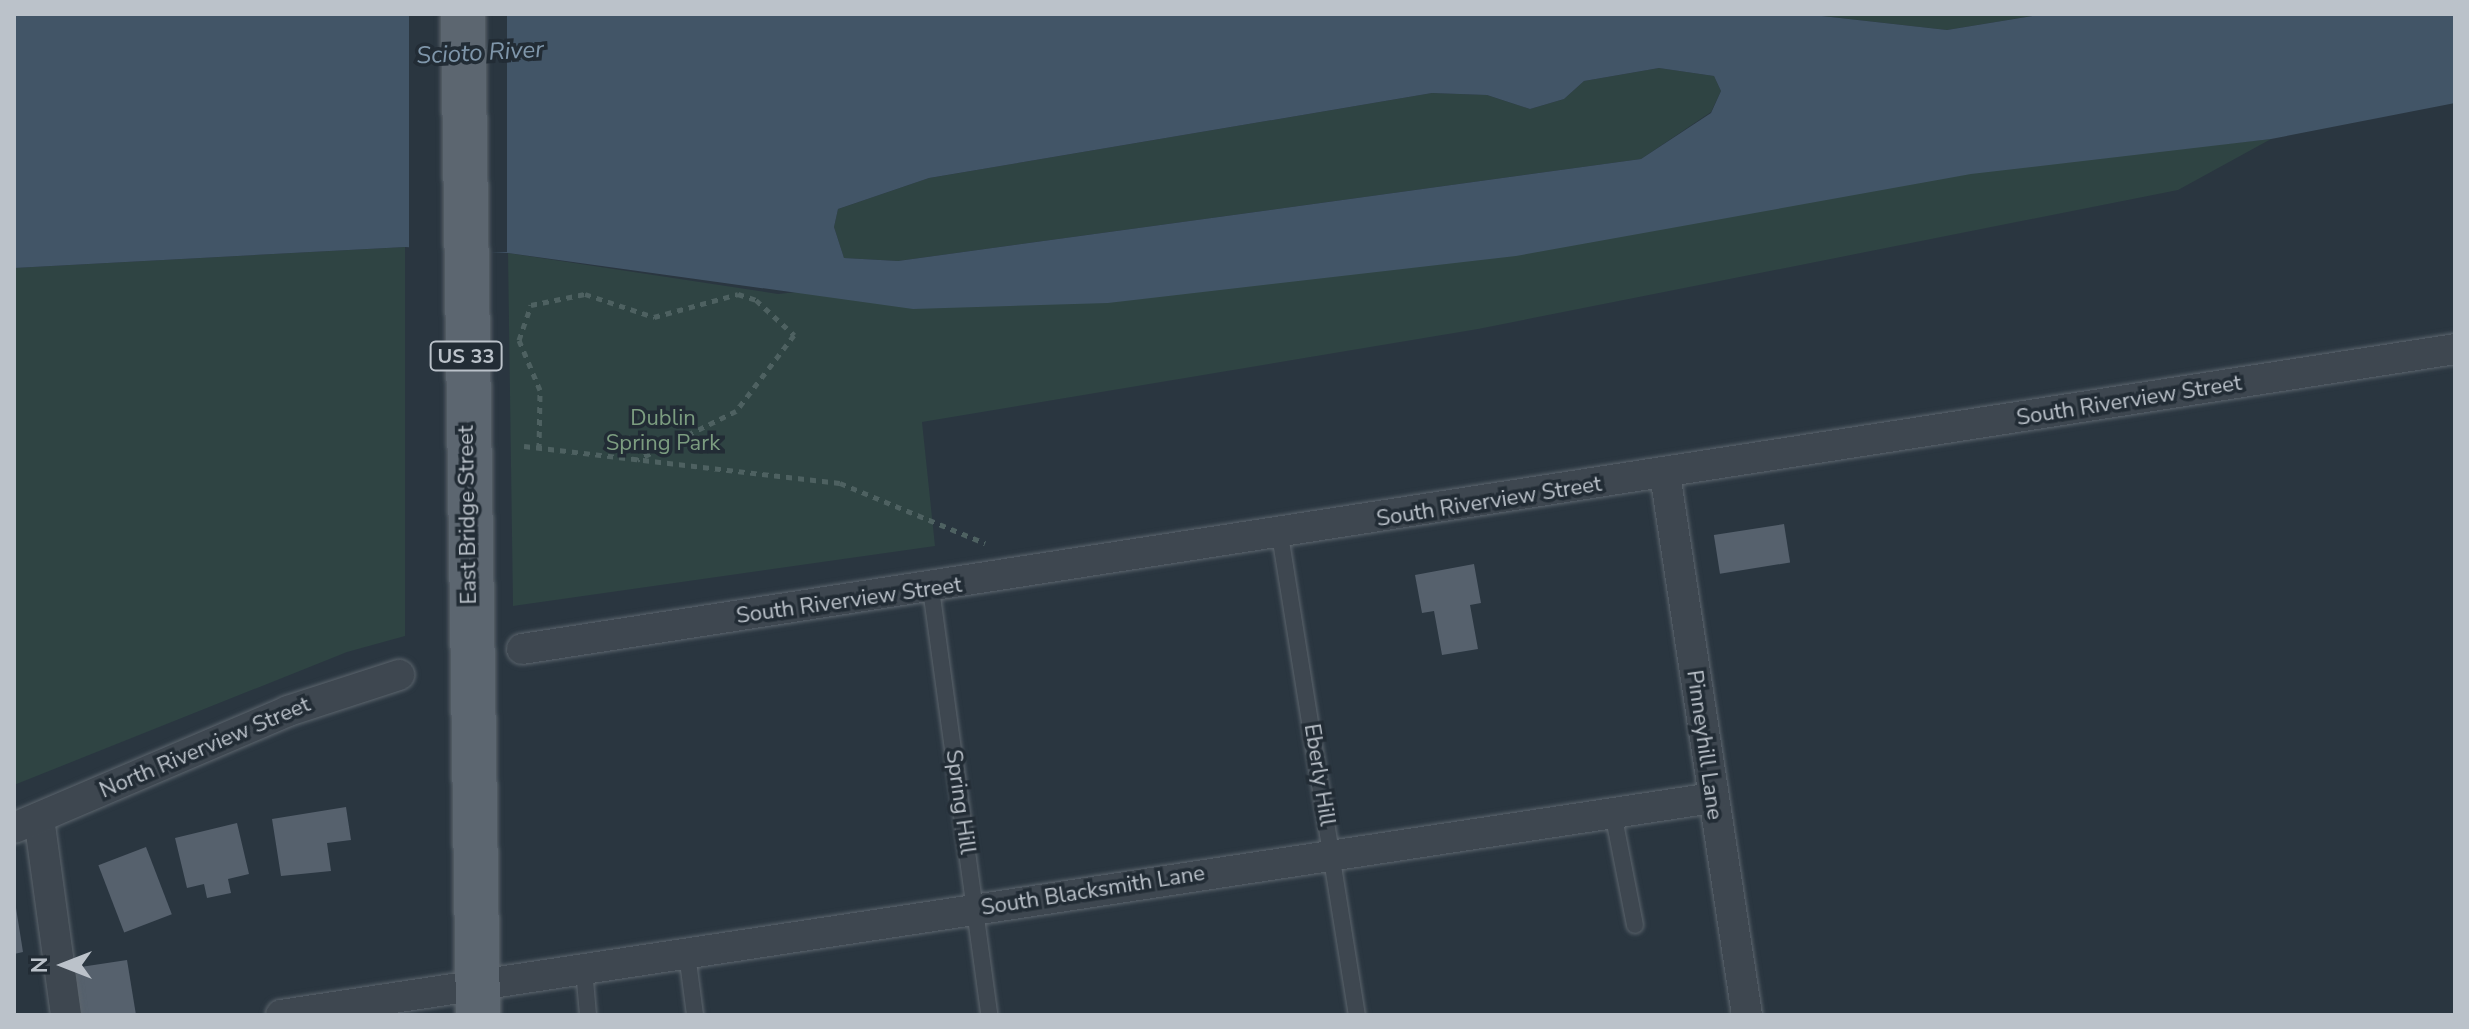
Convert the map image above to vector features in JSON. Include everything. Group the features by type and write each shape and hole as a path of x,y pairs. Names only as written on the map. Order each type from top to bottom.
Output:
{"main road":[{"name":"East Bridge Street","path":"463,14 476,1001"}],"street":[{"name":"South Riverview Street","path":"522,649 1013,577 2455,349"},
{"name":"Pinneyhill Lane","path":"1665,474 1747,1015"},
{"name":"North Riverview Street","path":"26,823 288,711 399,675"},
{"name":"South Blacksmith Lane","path":"281,1015 476,1001 584,969 1712,798"},
{"path":"26,823 66,1015"}],"lane":[{"name":"Eberly Hill","path":"1280,535 1357,1015"},
{"name":"Spring Hill","path":"931,589 989,1015"},
{"path":"1613,813 1635,925"},
{"path":"687,954 695,1015"},
{"path":"584,969 588,1015"}],"path":[{"path":"539,449 540,390 519,340 531,305 585,294 654,317 738,294 756,300 794,335 736,411 637,460"},
{"path":"524,446 865,491 989,544 1013,577"}],"green space":[{"path":"1804,14 2045,14 1947,30"},
{"path":"1659,68 1714,76 1721,91 1711,112 1641,159 898,261 844,258 834,227 838,209 929,178 1432,93 1487,95 1530,109 1564,99 1584,81"},
{"name":"Dublin Spring Park","path":"2271,139 2178,190 1478,329 922,422 935,546 513,606 508,253 778,294"},
{"path":"405,247 405,636 347,652 14,785 14,268"}],"water":[{"name":"Scioto River","path":"14,14 1804,14 1947,30 2045,14 2455,14 2455,103 2271,139 1971,174 1516,256 1108,303 913,309 508,253 405,247 14,268","holes":["1659,68 1714,76 1721,91 1711,113 1641,159 898,261 844,258 834,227 838,209 929,178 1432,93 1487,95 1530,109 1564,99 1584,81"]}],"pier":[{"path":"409,14 507,14 507,252 409,252"}],"building":[{"path":"1784,524 1790,563 1720,574 1714,535"},
{"path":"1474,564 1481,603 1470,605 1478,649 1442,655 1434,611 1422,613 1415,575"},
{"path":"346,807 351,840 327,843 331,871 281,876 272,819"},
{"path":"237,823 249,874 228,879 231,893 207,898 204,884 187,888 175,838"},
{"path":"146,847 172,914 124,932 98,865"},
{"path":"14,909 23,952 14,954"},
{"path":"127,960 136,1015 81,1015 74,968"}]}
